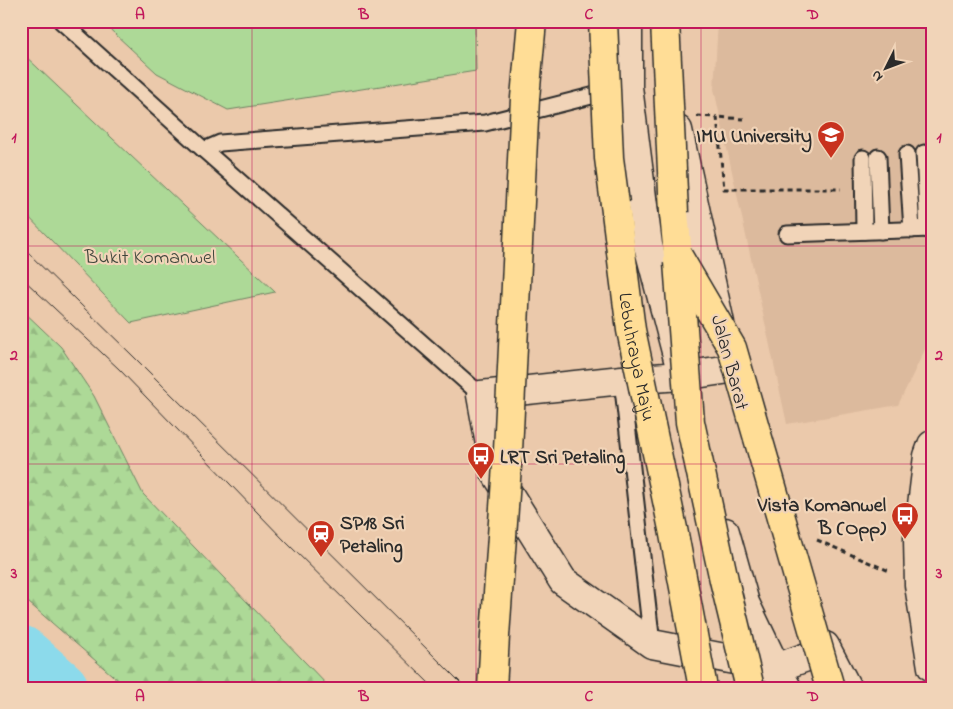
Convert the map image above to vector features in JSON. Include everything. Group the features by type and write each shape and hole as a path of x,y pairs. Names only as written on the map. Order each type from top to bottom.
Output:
{"highway":[{"path":"492,688 508,451 525,98 532,21"},
{"name":"Lebuhraya Maju","path":"603,21 609,158 631,330 673,529 703,688"},
{"name":"Lebuhraya Maju","path":"665,21 674,213 690,422 724,580 750,688"},
{"path":"678,256 732,348 830,688"}],"main road":[{"path":"628,21 628,86 648,245 745,603 782,678"},
{"name":"Jalan Barat","path":"673,21 677,127 730,369 779,523 826,650 847,688"},
{"path":"730,369 682,376 622,380 481,395 495,472 563,581 652,644 782,678 826,650"},
{"path":"932,445 928,456 918,538 920,585 932,667"}],"lane":[{"path":"61,21 481,395"},
{"path":"204,150 220,143 485,123 628,86"},
{"path":"787,234 930,229 924,153"},
{"path":"907,154 912,230"},
{"path":"878,157 881,231"},
{"path":"863,158 864,231"},
{"path":"622,380 652,644"}],"path":[{"path":"744,119 717,117 724,189 864,189"},
{"path":"779,523 920,585"}],"shaded area":[{"name":"IMU University","path":"718,21 932,21 932,335 898,405 787,424 714,89"}],"green space":[{"path":"101,21 475,21 476,71 228,110 157,73"},
{"name":"Bukit Komanwel","path":"21,52 275,292 131,323 21,209"},
{"path":"21,309 61,347 94,396 143,494 330,688 127,688 21,596"}],"waterway":[{"path":"21,653 61,688"}],"tram line":[{"path":"21,246 466,688"},
{"path":"21,277 119,369 285,541 434,688"}],"place":[{"name":"IMU University","path":"831,159"},
{"name":"LRT Sri Petaling","path":"481,480"},
{"name":"Vista Komanwel B (Opp)","path":"905,540"},
{"name":"SP18 Sri Petaling","path":"321,558"}]}
